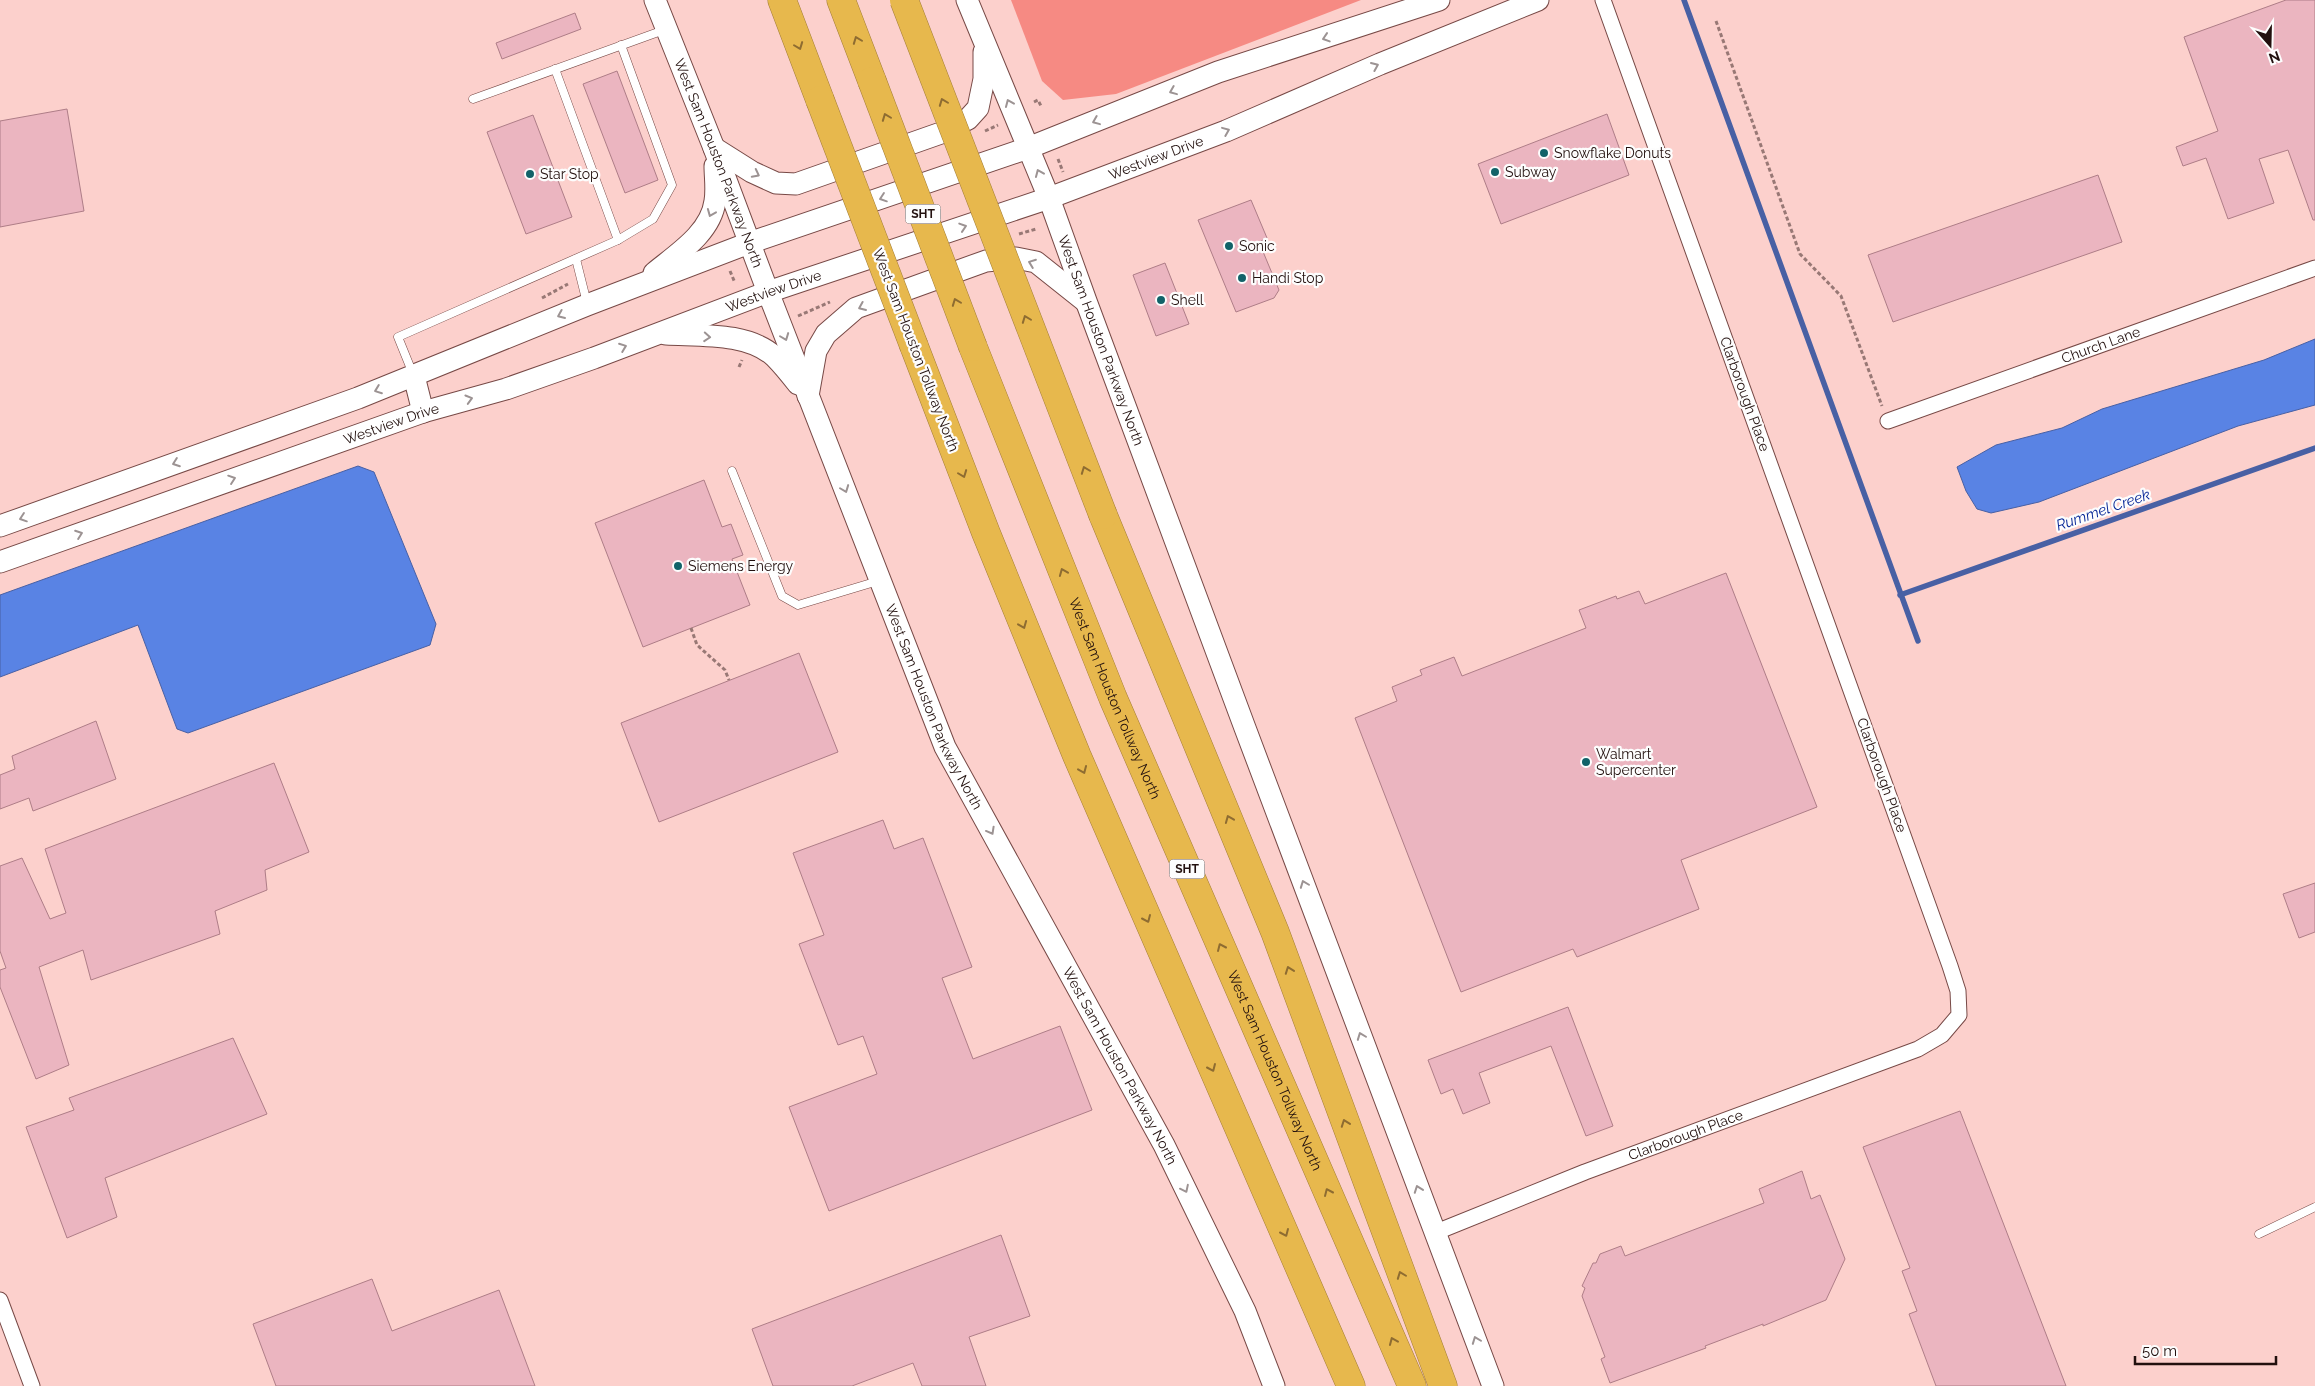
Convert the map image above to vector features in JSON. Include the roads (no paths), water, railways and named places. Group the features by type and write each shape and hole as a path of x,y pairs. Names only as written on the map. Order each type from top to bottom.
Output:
{"highway":[{"name":"West Sam Houston Tollway North","path":"782,0 986,532 1077,756 1351,1386"},
{"name":"West Sam Houston Tollway North","path":"842,0 973,347 1113,698 1412,1386"},
{"path":"904,0 1103,515 1275,932 1443,1386"}],"main road":[{"name":"West Sam Houston Parkway North","path":"655,0 945,747 1164,1145 1245,1311 1274,1386"},
{"name":"West Sam Houston Parkway North","path":"967,0 1050,198 1086,301 1434,1233 1493,1386"},
{"path":"0,526 414,376 587,305 749,243 1028,148 1218,72 1439,0"},
{"name":"Westview Drive","path":"0,562 423,412 506,388 768,292 1050,198 1226,131 1380,64 1538,0"},
{"path":"714,148 752,172 776,183 796,184 941,133 968,120 978,108 984,79 984,42"},
{"path":"639,285 694,240 711,215 715,200 714,148"},
{"path":"808,396 816,352 826,334 856,308 986,261 1016,258 1036,262 1086,301"},
{"path":"659,333 730,338 751,343 774,356 808,396"},
{"path":"414,376 423,412"},
{"path":"47,509 56,542"}],"street":[{"name":"Clarborough Place","path":"1434,1233 1585,1172 1918,1049 1942,1035 1959,1015 1958,991 1950,966 1603,0"},
{"name":"Church Lane","path":"1888,421 2315,268"},
{"path":"0,1300 32,1386"}],"lane":[{"path":"473,99 666,29"},
{"path":"414,376 398,337 618,240 653,219 672,185 621,45"},
{"path":"555,69 618,240"},
{"path":"576,259 587,305"},
{"path":"732,471 782,596 798,605 880,580"},
{"path":"2259,1234 2315,1206"}],"water":[{"path":"2315,339 2315,405 2238,426 2039,502 1991,513 1977,509 1966,491 1957,467 1996,445 2062,428 2102,409 2264,360"},
{"path":"358,466 374,472 436,624 430,645 188,733 177,729 138,625 0,677 0,595"}],"waterway":[{"path":"1684,0 1918,641"},
{"name":"Rummel Creek","path":"1900,595 2315,448"}],"place":[{"name":"Snowflake Donuts","path":"1544,153"},
{"name":"Subway","path":"1495,172"},
{"name":"Star Stop","path":"530,174"},
{"name":"Sonic","path":"1229,246"},
{"name":"Handi Stop","path":"1242,278"},
{"name":"Shell","path":"1161,300"},
{"name":"Siemens Energy","path":"678,566"},
{"name":"Walmart Supercenter","path":"1586,762"}]}
